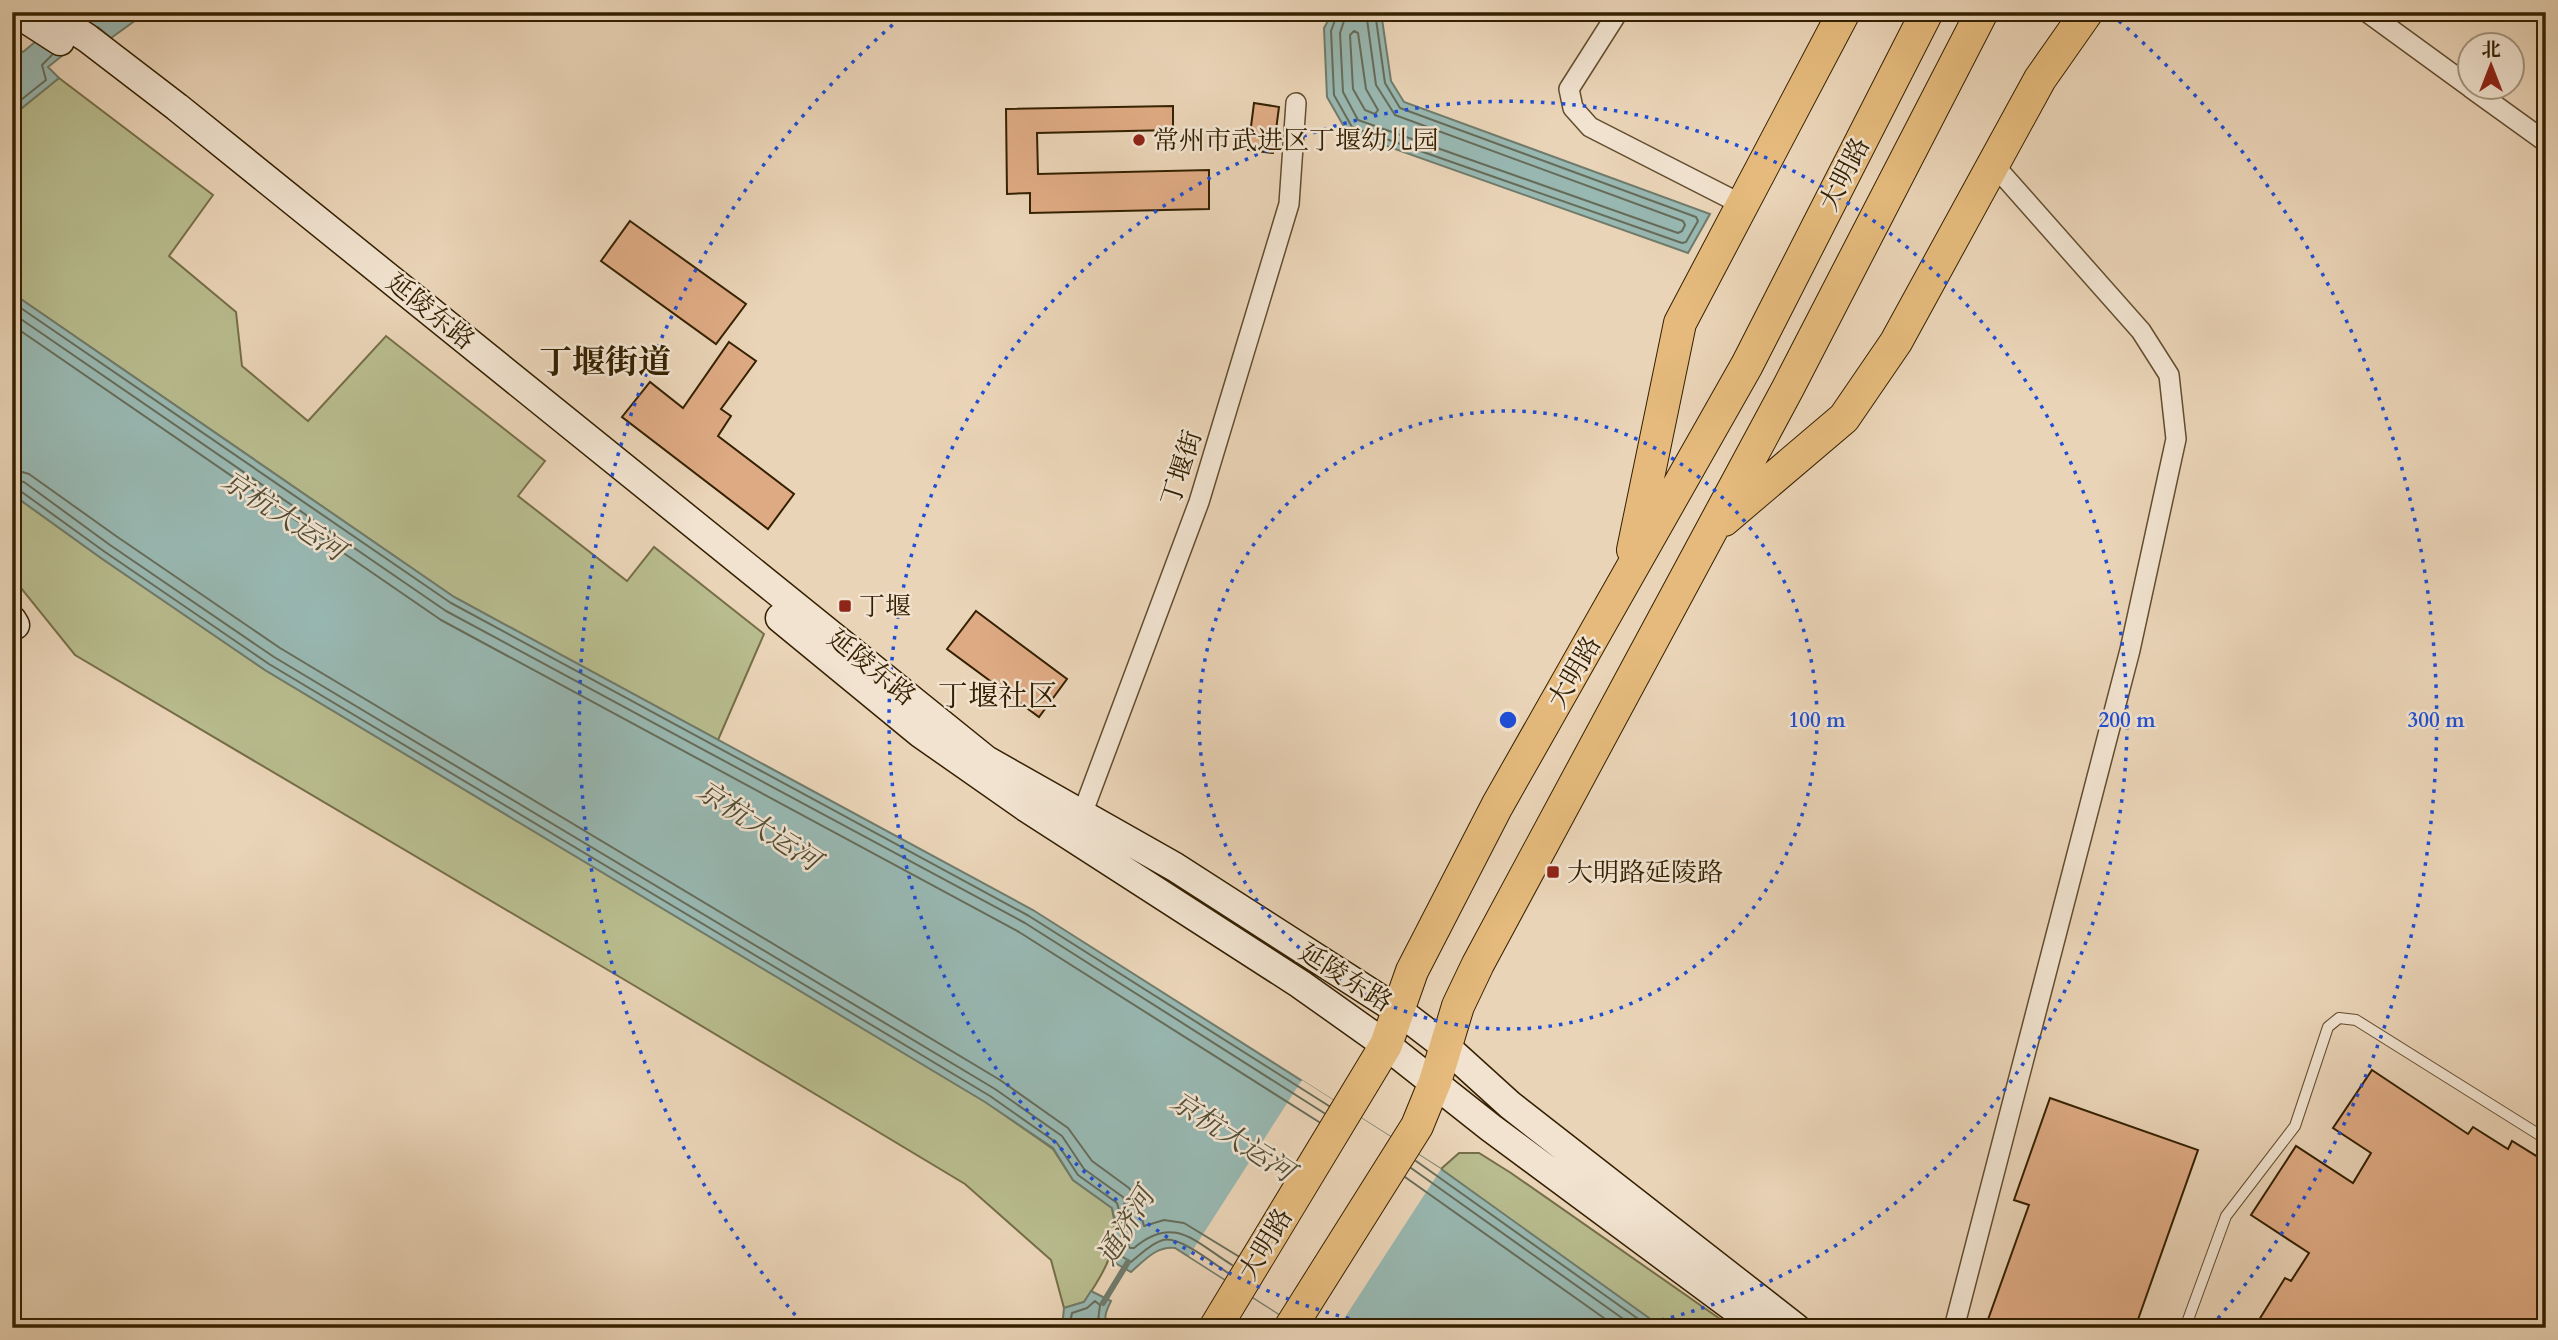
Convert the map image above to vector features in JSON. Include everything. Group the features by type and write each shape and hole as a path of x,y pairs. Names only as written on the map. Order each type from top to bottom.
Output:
{"main road":[{"name":"延陵东路","path":"15,12 47,19 81,44 175,127 524,406 920,733 1078,827 1300,984 1386,1045 1491,1128 1761,1328"},
{"path":"1627,579 1680,323 1844,12"},
{"name":"大明路","path":"1215,1328 1386,1045 1412,971 1497,806 1747,365 1927,12"},
{"name":"大明路","path":"1291,1325 1417,1126 1435,1082 1458,1006 1478,964 1788,388 1982,12"},
{"path":"1709,532 1844,418 1896,342 2040,79 2087,12"},
{"name":"延陵东路","path":"1078,827 1175,867 1399,1011 1446,1047 1510,1105 1796,1328"}],"street":[{"path":"1618,12 1569,89 1573,108 1590,127 1741,204"},
{"path":"2367,12 2456,76"},
{"path":"2491,102 2546,142"},
{"name":"丁堰街","path":"1078,827 1199,502 1289,204 1296,103"},
{"path":"1954,1328 2130,650 2176,439 2169,374 2141,331 1994,165"}],"lane":[{"path":"2185,1328 2226,1216 2295,1126 2328,1027 2339,1018 2356,1020 2546,1139"}],"green space":[{"path":"59,78 213,195 169,256 236,312 242,366 308,421 386,336 545,461 518,496 627,581 654,547 764,634 718,740 454,597 12,293 12,116"},
{"path":"12,494 265,670 986,1102 1053,1149 1073,1180 1112,1208 1113,1246 1104,1269 1084,1302 1064,1308 1051,1260 965,1184 75,655 12,577"},
{"path":"1459,1153 1479,1153 1511,1173 1733,1328 1659,1328 1441,1169"}],"water":[{"path":"71,12 147,12 111,38 98,27 48,67 59,78 12,116 12,44 23,52"},
{"path":"1333,12 1381,12 1391,81 1404,102 1710,214 1688,253 1347,132 1327,97 1324,28"},
{"name":"京杭大运河","path":"12,293 454,597 1033,910 1441,1169 1663,1328 1301,1328 1175,1248 1156,1252 1131,1272 1110,1260 1116,1225 1112,1208 1073,1180 1053,1148 985,1102 265,670 12,494"},
{"path":"1091,1291 1111,1301 1106,1314 1108,1328 1062,1328 1064,1308 1084,1302"}],"pier":[{"path":"1302,1080 1441,1169 1338,1328 1301,1328 1189,1256"}],"building":[{"path":"1254,103 1279,107 1273,153 1248,150"},
{"path":"1173,106 1173,130 1037,133 1038,174 1209,170 1209,209 1030,213 1030,193 1007,194 1006,109"},
{"path":"630,221 746,304 716,344 601,261"},
{"path":"729,342 756,361 721,409 731,416 718,436 794,494 768,529 622,417 650,382 683,408"},
{"path":"976,611 1067,679 1039,717 947,649"},
{"path":"2372,1070 2468,1134 2473,1127 2508,1149 2512,1141 2546,1162 2546,1328 2254,1328 2285,1278 2291,1281 2309,1253 2251,1215 2296,1146 2353,1183 2371,1153 2333,1128"},
{"path":"2050,1098 2198,1150 2135,1328 1985,1328 2029,1205 2014,1200"}],"waterway":[{"name":"通济河","path":"1103,1303 1128,1262"}],"place":[{"name":"常州市武进区丁堰幼儿园","path":"1139,140"},
{"name":"丁堰","path":"845,606"},
{"name":"大明路延陵路","path":"1553,872"}],"district":[{"name":"丁堰街道","path":"605,361"},
{"name":"丁堰社区","path":"998,696"}]}
